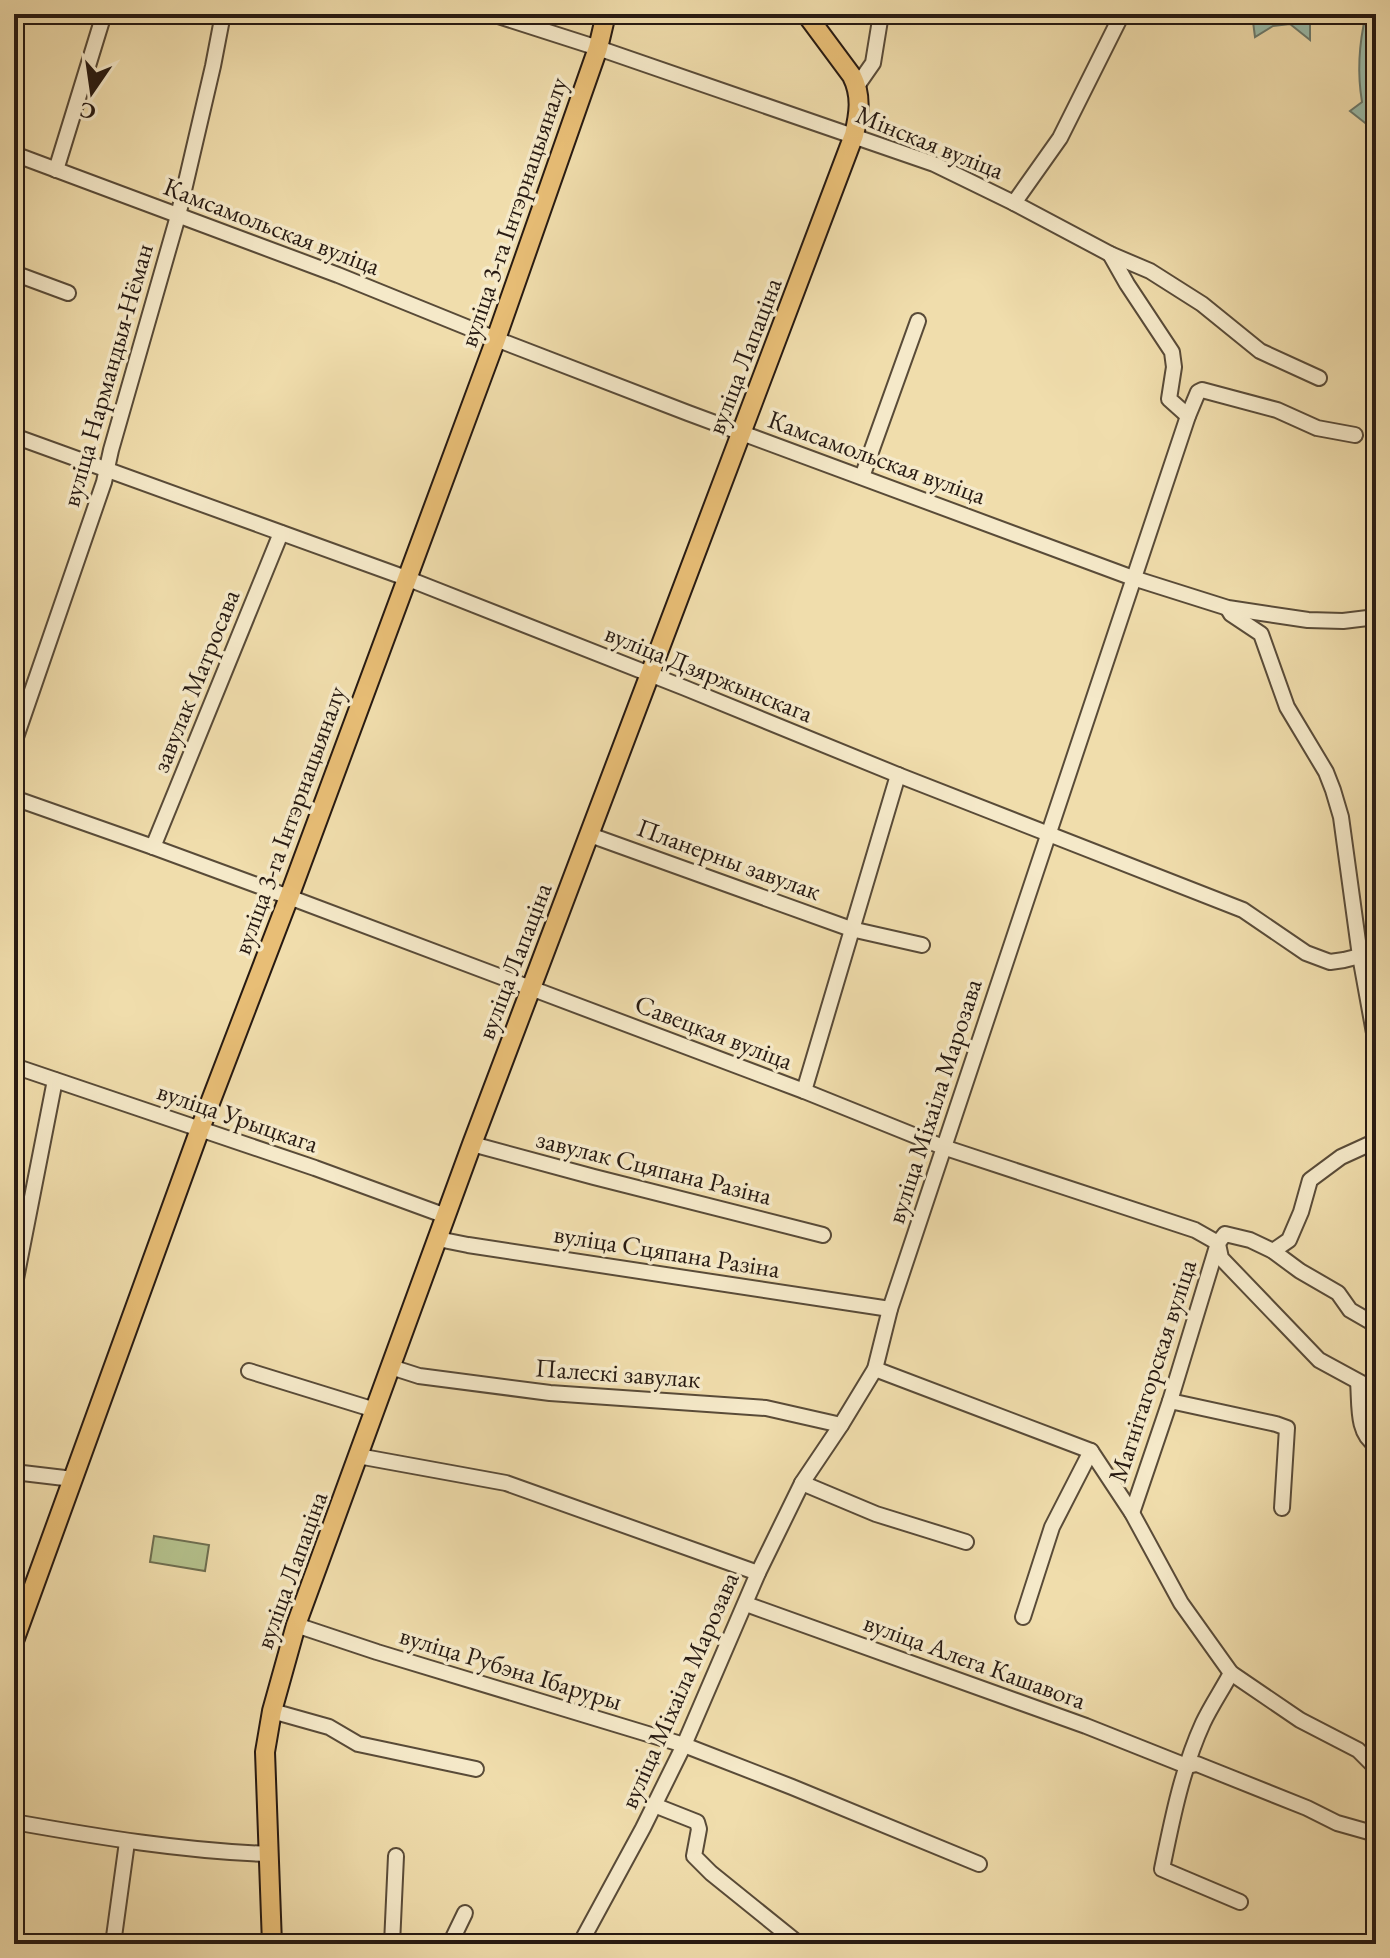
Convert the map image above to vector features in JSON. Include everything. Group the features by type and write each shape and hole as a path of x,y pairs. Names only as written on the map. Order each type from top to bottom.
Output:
{"main road":[{"name":"вуліца 3-га Інтэрнацыяналу","path":"14,1641 22,1592 73,1479 200,1129 496,339 598,48 606,14"},
{"path":"806,14 857,86"},
{"name":"вуліца Лапаціна","path":"272,1944 265,1752 272,1711 296,1625 472,1144 854,135 859,113 857,86"}],"street":[{"path":"56,170 104,14"},
{"name":"вуліца Нармандыя-Нёман","path":"14,743 18,719 107,471 178,216 223,14"},
{"name":"Мінская вуліца","path":"492,14 934,164 1110,254 1150,271 1202,304 1260,351 1319,378"},
{"name":"вуліца Лапаціна","path":"857,86 873,63 881,14"},
{"path":"1014,203 1060,138 1122,14"},
{"name":"Камсамольская вуліца","path":"14,154 338,275 742,433 1133,578 1228,608 1308,620 1343,621 1376,617"},
{"path":"1110,254 1172,352 1174,367 1169,399 1188,416"},
{"path":"14,273 68,293"},
{"path":"862,477 918,321"},
{"name":"вуліца Міхаіла Марозава","path":"580,1944 684,1745 758,1573 802,1483 875,1369 890,1309 943,1147 1198,392 1202,390 1277,410 1317,428 1355,435"},
{"name":"вуліца Дзяржынскага","path":"14,436 406,578 1243,910 1306,953 1330,962 1360,956 1376,948"},
{"name":"завулак Матросава","path":"153,847 281,533"},
{"path":"1228,608 1231,614 1261,634 1287,707 1326,772 1333,790 1341,817 1360,956 1376,1044"},
{"path":"804,1091 898,775"},
{"name":"Савецкая вуліца","path":"14,798 289,897 804,1091 943,1147 1195,1230 1218,1243 1225,1234 1250,1240 1273,1251 1338,1293 1350,1310 1376,1325"},
{"name":"Планерны завулак","path":"590,835 851,929 922,945"},
{"name":"вуліца Урыцкага","path":"14,1066 446,1216"},
{"path":"14,1289 55,1080"},
{"path":"1273,1251 1289,1240 1310,1180 1341,1157 1376,1141"},
{"name":"завулак Сцяпана Разіна","path":"472,1144 823,1235"},
{"name":"вуліца Сцяпана Разіна","path":"438,1239 890,1309"},
{"path":"1218,1243 1221,1258 1319,1360 1376,1391"},
{"name":"Магнітагорская вуліца","path":"1132,1513 1218,1243"},
{"name":"Палескі завулак","path":"391,1367 419,1376 550,1393 766,1408 841,1425"},
{"path":"875,1369 1091,1451 1132,1513 1181,1603 1231,1673 1300,1720 1358,1750 1376,1768"},
{"path":"249,1371 375,1410"},
{"path":"1358,1382 1362,1433 1376,1445"},
{"path":"1170,1401 1287,1428 1282,1508"},
{"path":"1023,1617 1052,1527 1091,1451"},
{"path":"358,1456 506,1483 758,1573"},
{"path":"14,1472 73,1479"},
{"path":"802,1483 876,1514 966,1542"},
{"name":"вуліца Алега Кашавога","path":"746,1604 1086,1726 1187,1766 1197,1764 1337,1823 1376,1834"},
{"name":"вуліца Рубэна Ібаруры","path":"296,1625 684,1745 979,1864"},
{"path":"1231,1673 1203,1723 1187,1766 1162,1869 1240,1902"},
{"path":"272,1711 329,1727 358,1744 476,1769"},
{"path":"654,1805 697,1822 699,1829 694,1856 799,1944"},
{"path":"14,1822 127,1842 239,1854 269,1854"},
{"path":"113,1944 127,1842"},
{"path":"392,1944 396,1856"},
{"path":"450,1944 465,1913"}],"green space":[{"path":"154,1536 209,1545 205,1571 150,1562"}],"shaded area":[{"path":"1252,14 1310,14 1310,40 1290,24 1273,26 1255,37"},
{"path":"1366,14 1376,14 1376,147 1369,126 1350,111 1362,102 1360,58"}]}
